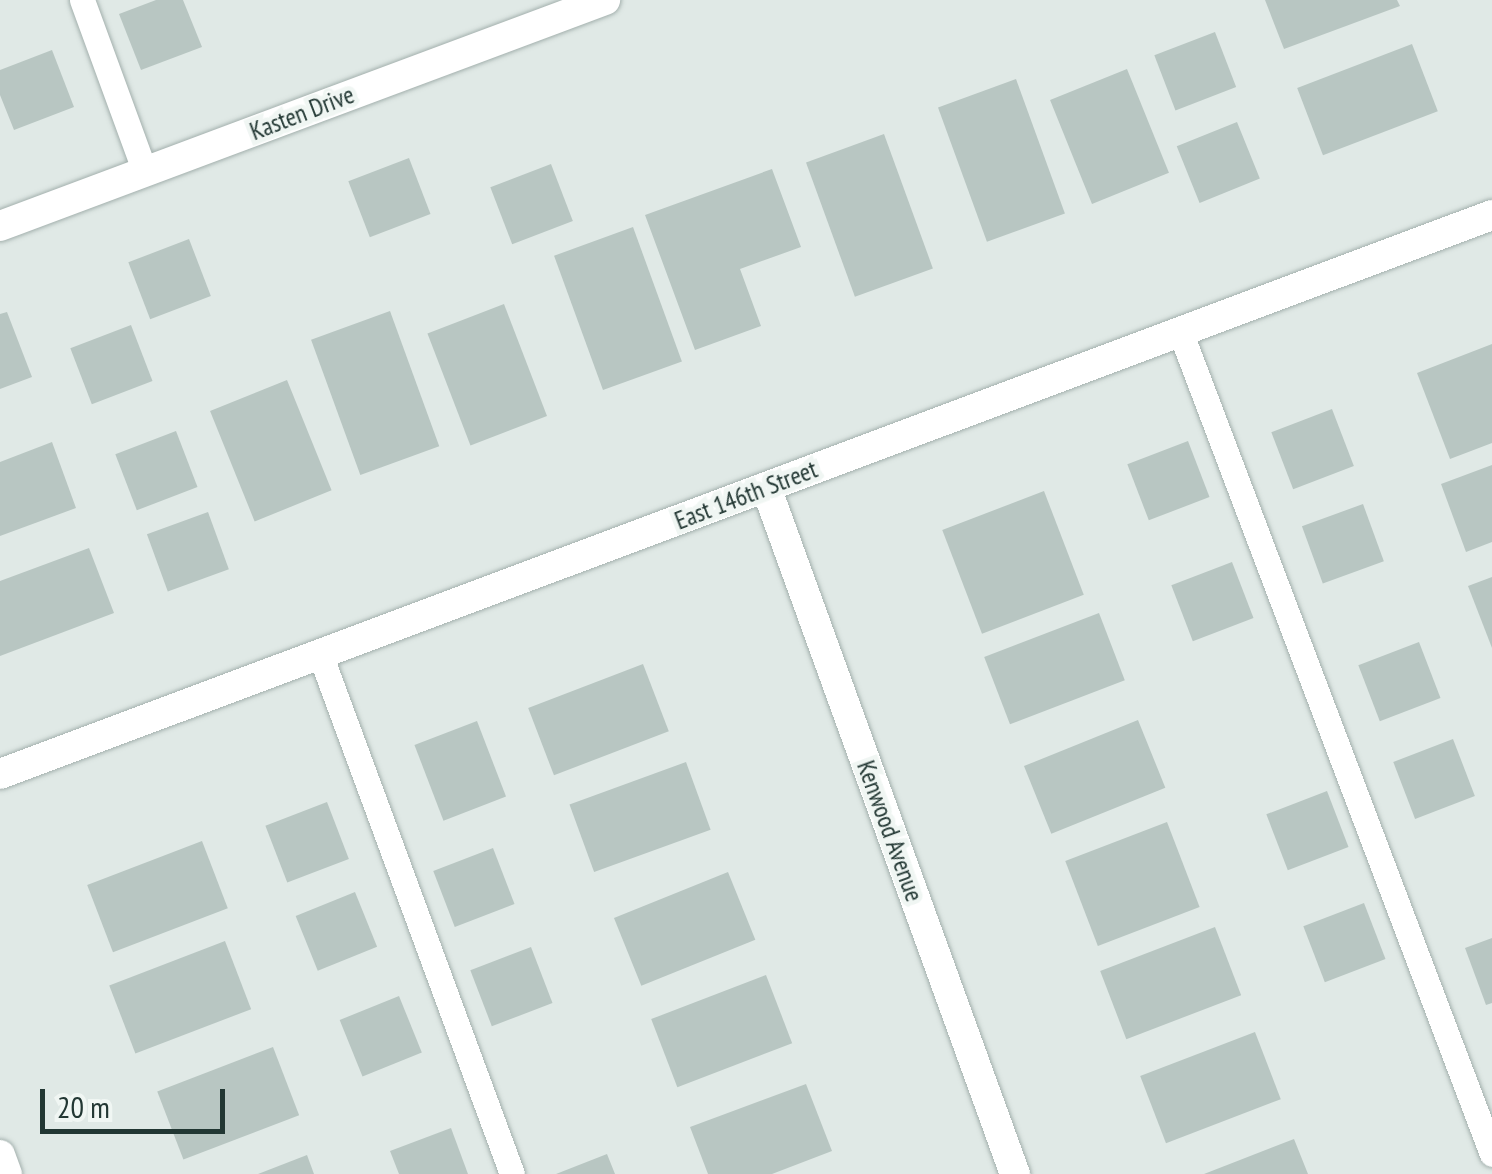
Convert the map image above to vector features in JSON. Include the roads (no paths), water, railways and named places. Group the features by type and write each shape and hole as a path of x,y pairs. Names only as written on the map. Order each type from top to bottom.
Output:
{"street":[{"name":"Kasten Drive","path":"0,226 585,4"},
{"name":"East 146th Street","path":"0,774 1492,214"},
{"name":"Kenwood Avenue","path":"766,487 1015,1174"},
{"path":"0,1155 7,1174"}],"lane":[{"path":"82,0 145,172"},
{"path":"1180,331 1492,1154"},
{"path":"320,654 512,1174"}]}
